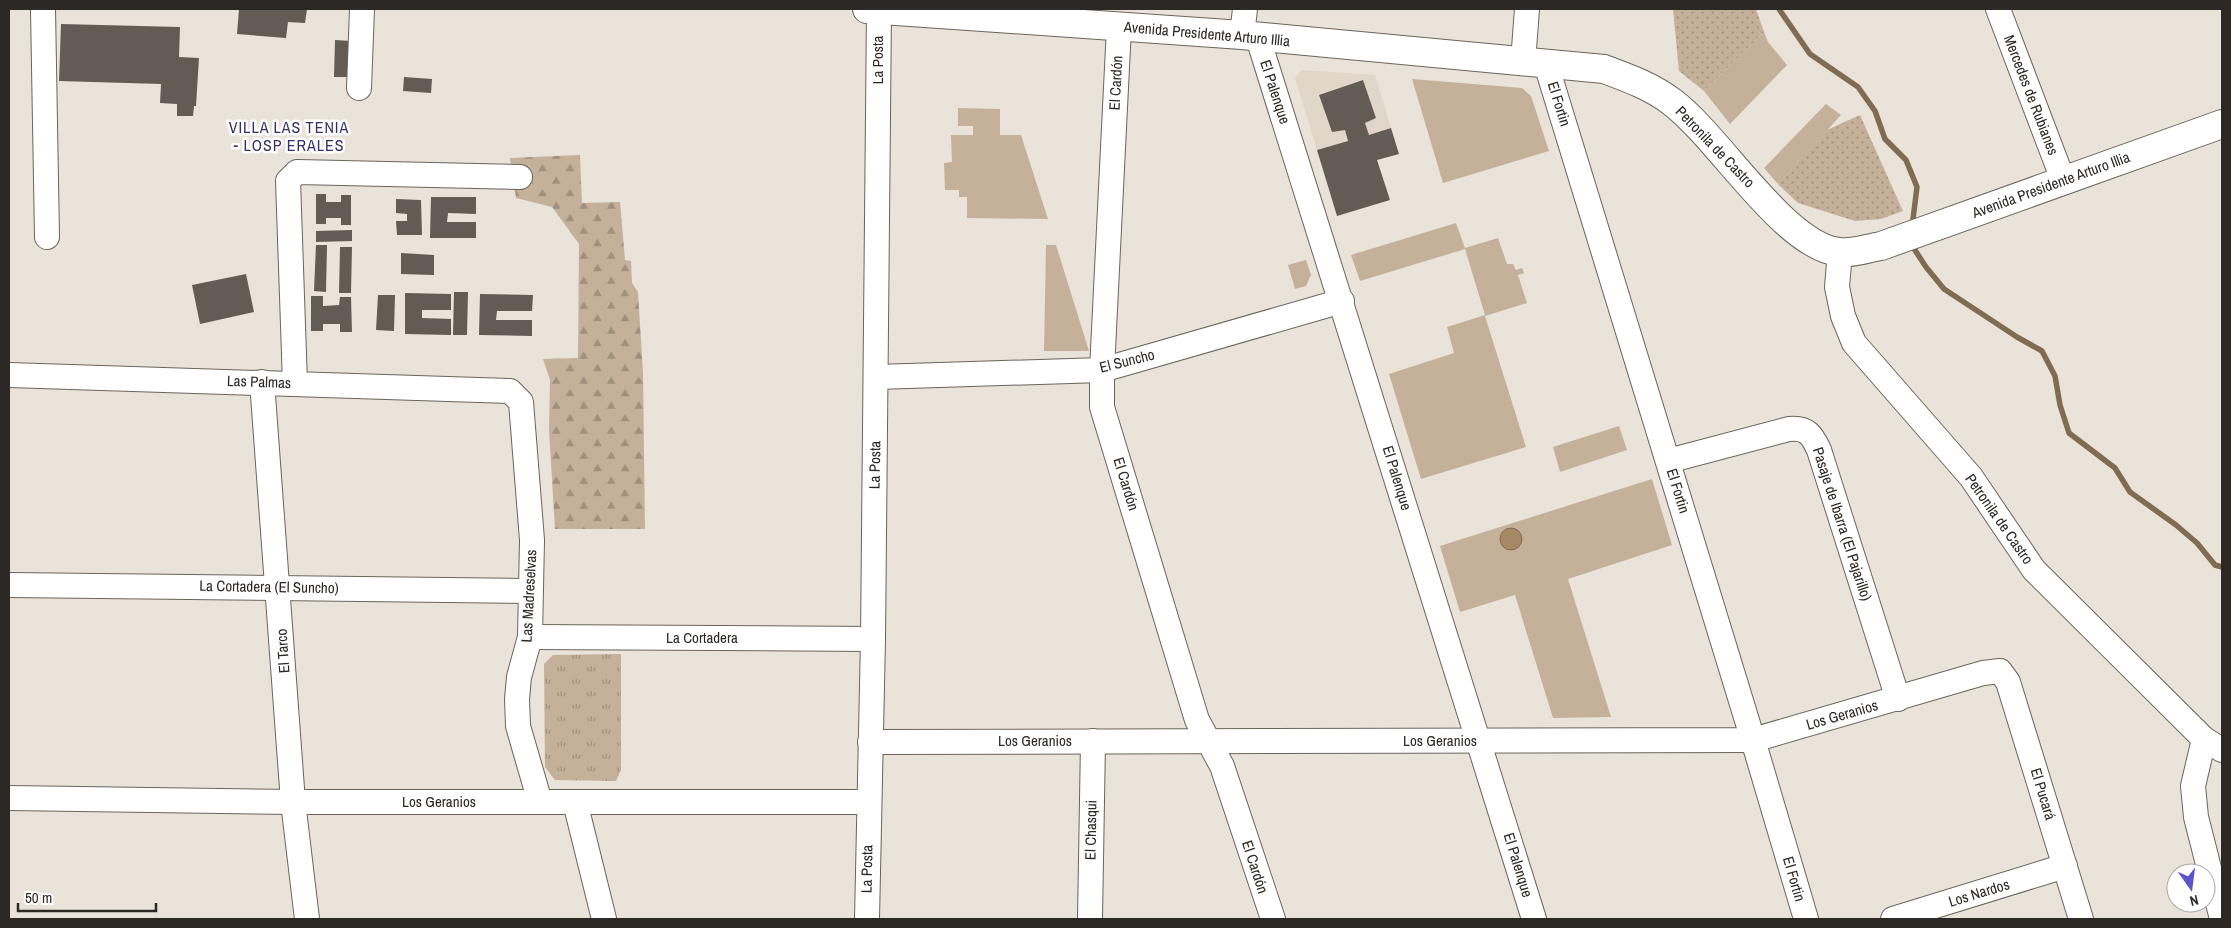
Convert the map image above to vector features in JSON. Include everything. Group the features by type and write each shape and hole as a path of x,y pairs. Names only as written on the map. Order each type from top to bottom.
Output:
{"main road":[{"name":"Avenida Presidente Arturo Illia","path":"873,9 1091,17 1119,27 1535,63"},
{"name":"Petronila de Castro","path":"1535,63 1604,69 1641,82 1672,102 1700,127 1795,231 1819,246 1840,252 1881,246"},
{"name":"Avenida Presidente Arturo Illia","path":"1881,246 2222,124"}],"street":[{"path":"43,9 47,237"},
{"path":"359,88 362,9"},
{"name":"La Posta","path":"866,919 873,639 876,377 873,9"},
{"path":"1245,9 1250,37"},
{"path":"1527,9 1535,63"},
{"name":"Mercedes de Rubianes","path":"1998,9 2063,180"},
{"name":"El Cardón","path":"1119,27 1102,370 1102,408 1197,720 1222,766 1273,919"},
{"name":"El Palenque","path":"1250,37 1342,302 1534,919"},
{"name":"El Fortin","path":"1535,63 1668,461 1754,740 1806,919"},
{"path":"295,383 288,181 297,172 520,177"},
{"name":"Petronila de Castro","path":"1840,252 1836,287 1843,316 1854,343 1971,478 2034,570 2213,744"},
{"name":"El Suncho","path":"876,377 1102,370 1342,302"},
{"name":"Las Palmas","path":"9,374 510,391"},
{"name":"El Tarco","path":"262,382 293,802 307,919"},
{"name":"Las Madreselvas","path":"510,391 521,402 532,540 529,591 530,637 519,678 517,700 518,726 540,802"},
{"name":"Pasaje de Ibarra (El Pajarillo)","path":"1668,461 1789,429 1800,428 1811,434 1819,450 1898,699"},
{"name":"La Cortadera (El Suncho)","path":"9,585 529,591"},
{"name":"La Cortadera","path":"530,637 873,639"},
{"name":"Los Geranios","path":"870,742 1754,740 1983,673 2000,671"},
{"name":"El Pucará","path":"2000,671 2008,682 2081,919"},
{"name":"El Chasqui","path":"1090,919 1093,741"},
{"path":"2213,744 2193,786 2196,816 2222,919"},
{"name":"Los Geranios","path":"9,798 293,802 869,802"},
{"path":"575,802 604,919"},
{"name":"Los Nardos","path":"1893,919 2065,866"}],"shaded area":[{"path":"1302,70 1375,75 1391,128 1369,135 1365,123 1376,117 1363,80 1319,95 1332,131 1345,130 1348,141 1317,150 1295,78"},
{"path":"1511,528 1519,531 1522,539 1519,547 1511,550 1503,547 1500,539 1503,531"}],"green space":[{"path":"1673,9 1756,9 1764,32 1704,91 1679,71"},
{"path":"1764,32 1768,42 1787,65 1730,124 1704,91"},
{"path":"1412,79 1522,88 1531,96 1549,151 1443,183"},
{"path":"1826,104 1841,115 1778,184 1764,168"},
{"path":"958,108 1000,109 1000,135 1021,135 1048,219 967,218 967,197 959,197 959,190 945,190 944,163 952,162 951,135 973,135 973,126 958,126"},
{"path":"1860,115 1903,211 1881,219 1855,221 1798,203 1778,184 1827,130"},
{"path":"580,155 582,203 620,202 625,260 631,261 632,283 638,292 643,373 645,529 555,529 549,430 550,380 543,359 578,358 579,244 552,207 516,198 510,158"},
{"path":"1456,223 1465,248 1498,238 1507,264 1513,264 1516,270 1522,268 1524,273 1518,275 1527,303 1485,316 1526,447 1421,479 1389,374 1454,353 1447,327 1485,315 1465,249 1360,281 1351,255"},
{"path":"1046,245 1056,245 1089,351 1044,351"},
{"path":"1306,260 1311,275 1306,286 1295,289 1288,265"},
{"path":"1619,426 1627,450 1560,472 1553,447"},
{"path":"1652,479 1672,545 1568,579 1611,717 1553,718 1515,595 1460,612 1440,546"},
{"path":"621,654 621,770 616,781 555,780 545,767 544,664 553,655"}],"building":[{"path":"239,9 307,9 305,23 288,22 286,38 237,34"},
{"path":"61,24 180,27 179,57 199,58 196,106 194,106 193,116 177,116 177,104 160,103 161,84 59,81"},
{"path":"335,40 351,41 349,77 334,77"},
{"path":"404,77 432,79 431,93 403,91"},
{"path":"1363,80 1376,118 1365,123 1369,135 1391,128 1399,154 1377,160 1390,200 1337,216 1317,150 1348,141 1345,130 1332,132 1319,95"},
{"path":"316,194 326,194 326,202 341,202 341,195 351,195 351,225 341,225 341,218 326,218 326,224 316,224"},
{"path":"431,197 476,197 476,214 448,213 447,222 476,222 476,238 430,238"},
{"path":"396,199 421,200 422,235 397,235 396,221 407,221 407,214 396,213"},
{"path":"352,230 352,241 316,242 316,231"},
{"path":"316,245 327,245 326,292 314,291"},
{"path":"340,247 352,247 351,293 339,293"},
{"path":"401,253 434,255 434,275 401,274"},
{"path":"246,274 254,312 200,324 192,285"},
{"path":"454,292 468,292 467,335 453,335"},
{"path":"405,293 451,294 451,310 422,310 422,318 451,319 451,335 405,334"},
{"path":"480,294 533,295 532,311 497,311 496,320 532,320 532,336 479,335"},
{"path":"378,295 395,295 394,331 376,330"},
{"path":"311,296 323,296 323,306 339,305 340,297 351,297 352,332 340,332 340,324 323,324 323,331 311,331"}],"waterway":[{"path":"1779,9 1810,54 1858,87 1875,111 1885,139 1906,160 1917,187 1912,227"},
{"path":"1911,244 1926,267 1944,289 2017,337 2042,351 2055,376 2060,405 2069,433 2115,468 2130,492 2176,525 2197,543 2215,565 2222,567"}],"district":[{"name":"VILLA LAS TENIA - LOSP ERALES","path":"289,136"}]}
